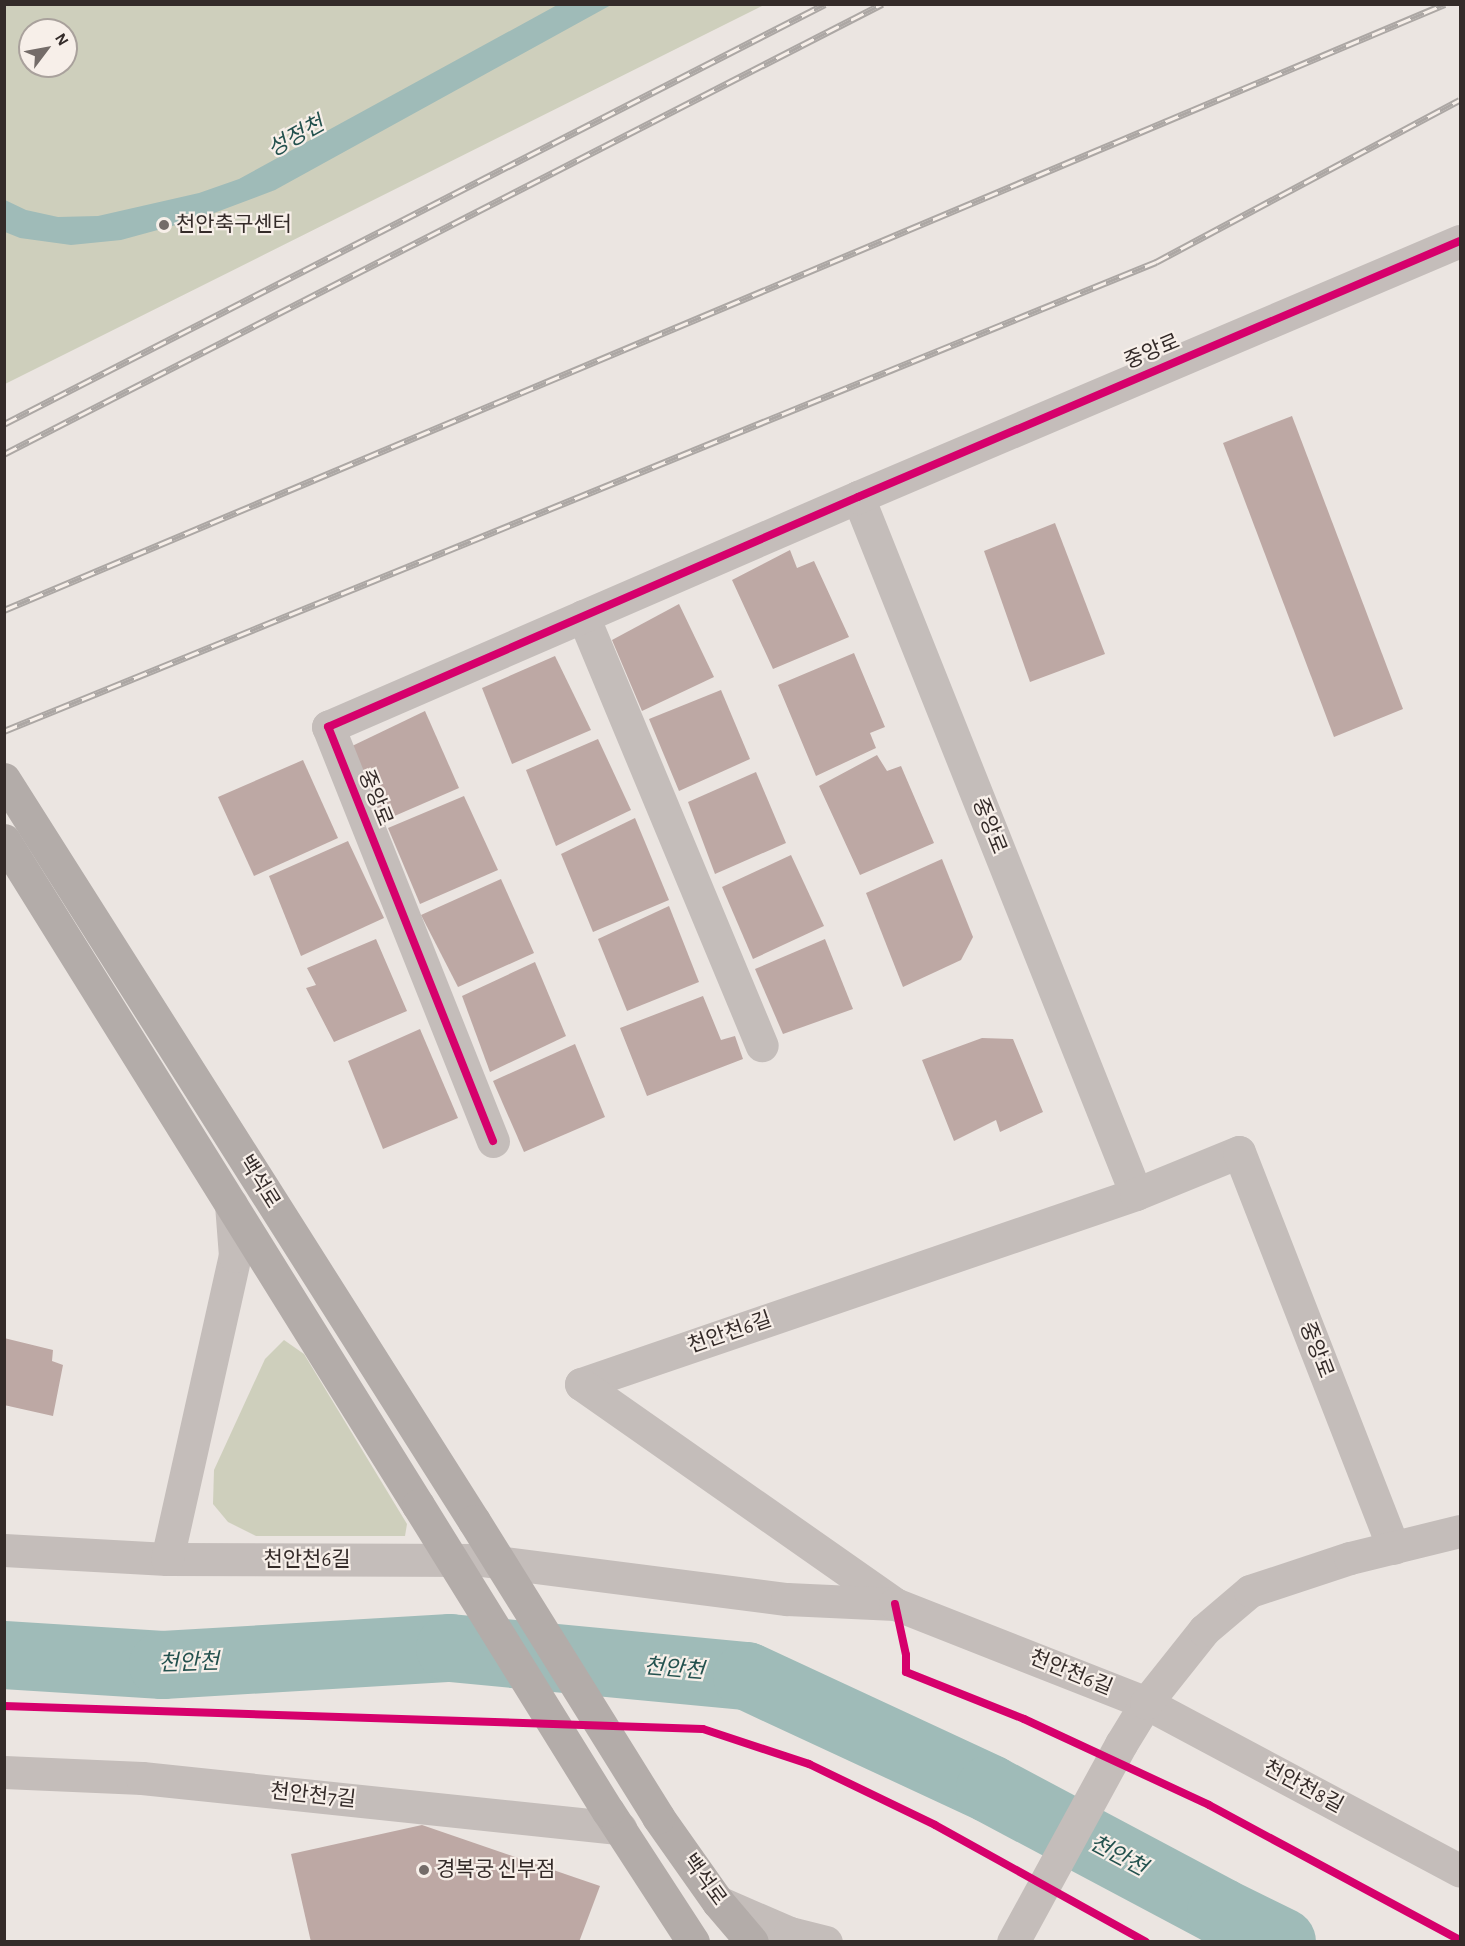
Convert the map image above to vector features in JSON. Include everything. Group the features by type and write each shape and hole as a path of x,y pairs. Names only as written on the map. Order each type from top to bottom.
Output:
{"main road":[{"name":"백석로","path":"4,779 474,1521 658,1817 718,1902 752,1941"},
{"name":"백석로","path":"10,849 614,1820 693,1941"}],"street":[{"name":"중앙로","path":"1136,1194 858,497 1461,241"},
{"path":"762,1045 583,616 858,497"},
{"name":"중앙로","path":"493,1141 328,727 583,616"},
{"name":"중앙로","path":"1239,1152 1393,1548"},
{"name":"천안천6길","path":"1146,1703 895,1604 582,1384 1136,1194 1239,1152"},
{"path":"167,1559 236,1256 231,1204"},
{"path":"229,1283 259,1280 284,1291"},
{"path":"1013,1941 1121,1744 1146,1703 1204,1630 1250,1591 1350,1558 1461,1531"},
{"name":"천안천6길","path":"4,1550 167,1559 481,1560 787,1599 895,1604"},
{"name":"천안천8길","path":"1146,1703 1461,1871"},
{"name":"천안천7길","path":"4,1772 142,1778 614,1820"},
{"path":"654,1883 675,1941"},
{"path":"718,1902 790,1933 826,1941"}],"green space":[{"name":"천안축구센터","path":"5,5 764,5 5,384"},
{"path":"284,1340 304,1354 407,1524 405,1536 256,1536 228,1522 213,1504 214,1470 265,1359"}],"water":[{"path":"559,4 611,5 275,190 198,219 121,240 71,245 20,238 5,232 5,200 26,210 58,217 98,216 199,193 239,179"}],"building":[{"path":"1292,416 1403,709 1334,737 1223,443"},
{"path":"1055,523 1105,654 1030,682 984,551"},
{"path":"790,550 797,568 814,561 849,637 773,669 732,580"},
{"path":"679,604 714,677 642,711 612,640"},
{"path":"854,653 885,727 870,733 876,748 816,776 778,685"},
{"path":"555,656 591,730 512,764 482,688"},
{"path":"721,690 750,759 679,791 649,719"},
{"path":"425,711 459,788 383,821 350,747"},
{"path":"598,739 631,810 556,846 526,770"},
{"path":"877,755 887,771 901,766 934,843 860,875 819,786"},
{"path":"303,760 338,838 254,876 218,797"},
{"path":"756,772 786,843 715,874 688,802"},
{"path":"464,796 498,870 420,904 388,828"},
{"path":"635,818 669,900 593,932 561,854"},
{"path":"348,841 384,918 301,956 269,876"},
{"path":"791,855 824,926 753,959 722,887"},
{"path":"942,859 973,937 961,960 903,987 866,893"},
{"path":"501,879 534,953 458,987 421,915"},
{"path":"669,906 699,982 627,1011 598,939"},
{"path":"376,939 407,1011 334,1042 306,988 316,985 307,968"},
{"path":"825,939 853,1009 783,1034 755,969"},
{"path":"535,962 566,1036 490,1072 462,996"},
{"path":"703,996 721,1040 735,1036 743,1059 647,1096 620,1028"},
{"path":"420,1029 458,1118 383,1149 348,1061"},
{"path":"982,1038 1013,1039 1043,1112 1000,1132 996,1120 954,1141 922,1060"},
{"path":"575,1044 605,1117 524,1152 493,1081"},
{"path":"4,1338 53,1350 52,1361 63,1365 53,1416 4,1405"},
{"name":"경복궁 신부점","path":"422,1825 600,1886 579,1942 311,1942 291,1854"}],"waterway":[{"name":"천안천","path":"4,1655 163,1665 450,1648 747,1676 990,1789 1282,1942"}],"railway":[{"path":"4,424 825,4"},
{"path":"4,454 882,4"},
{"path":"4,610 1445,4"},
{"path":"4,731 1156,262 1460,100"}],"cycle path":[{"path":"493,1141 328,727 858,497 1460,241"},
{"path":"895,1604 906,1655 906,1672 1024,1719 1209,1805 1460,1940"},
{"path":"4,1706 703,1729 809,1764 935,1825 1146,1942"}],"place":[{"name":"천안축구센터","path":"164,225"},
{"name":"경복궁 신부점","path":"424,1870"}],"water label":[{"name":"성정천","path":"296,137"}]}
